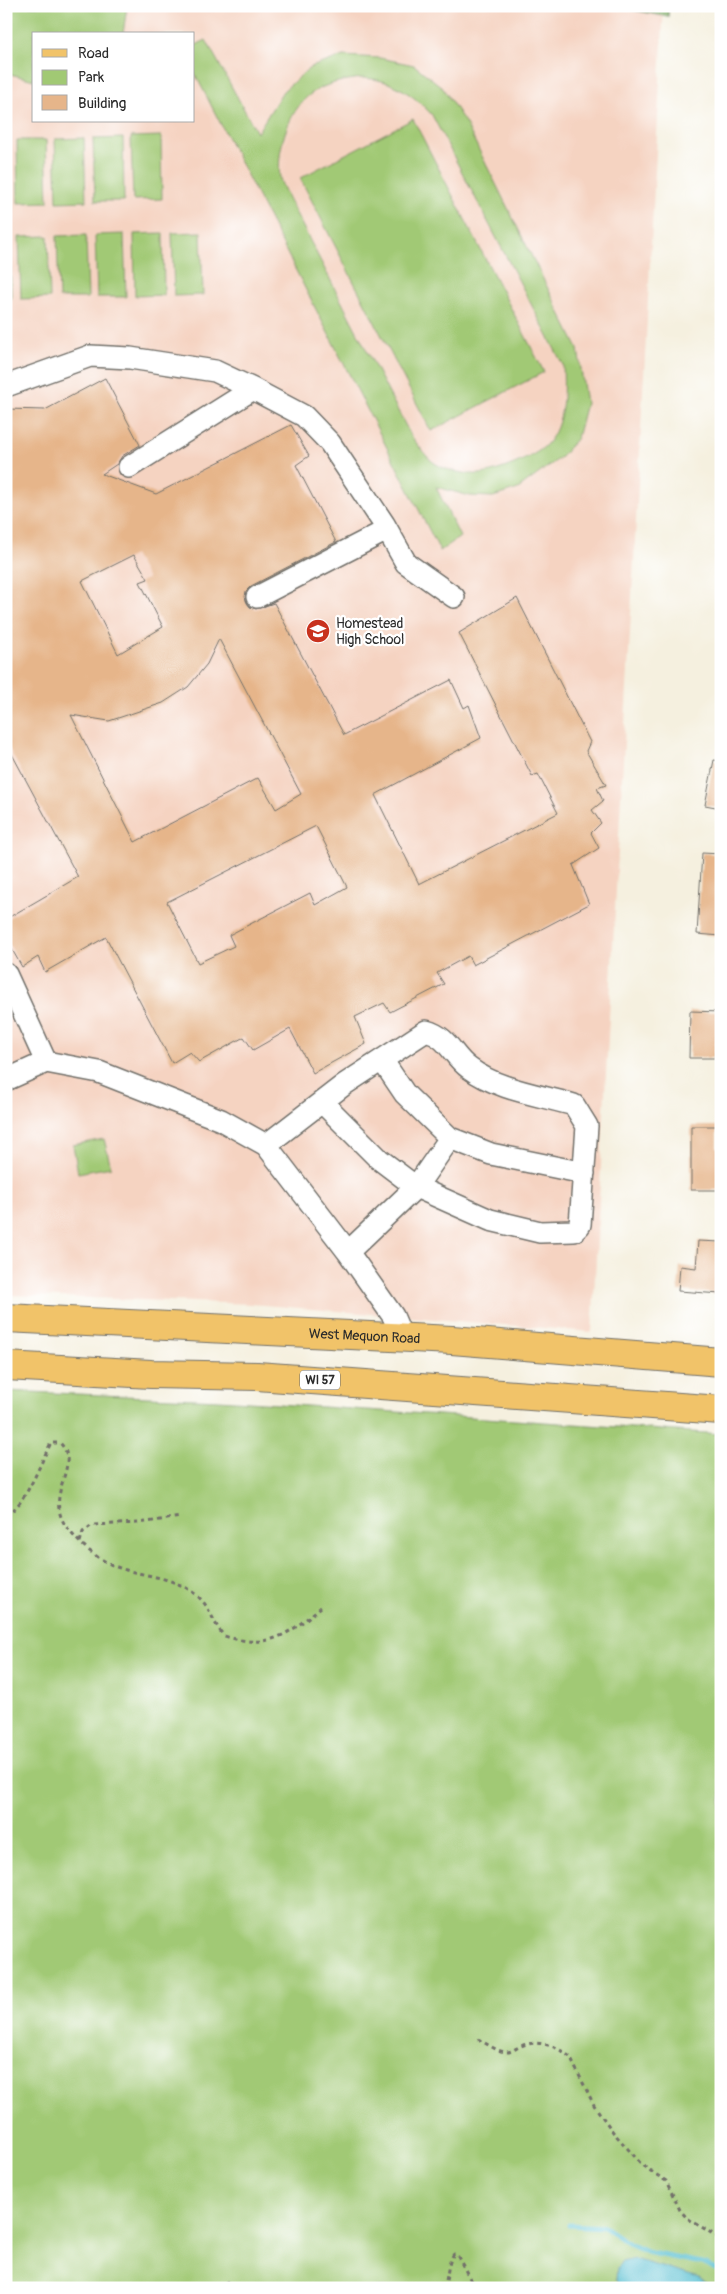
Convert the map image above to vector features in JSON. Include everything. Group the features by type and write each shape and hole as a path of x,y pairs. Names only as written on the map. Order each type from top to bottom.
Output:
{"main road":[{"name":"West Mequon Road","path":"6,1318 402,1337 721,1362"},
{"name":"WI 57","path":"6,1366 152,1374 257,1376 721,1410"}],"lane":[{"path":"6,386 90,356 130,358 215,372 253,389 304,416 330,443 387,530 406,563 454,597"},
{"path":"129,467 253,389"},
{"path":"257,596 387,530"},
{"path":"6,974 46,1062"},
{"path":"266,1145 345,1084 426,1031 437,1034 468,1068 494,1082 574,1105 587,1126 580,1225 574,1231 540,1232 490,1220 416,1187 379,1159 322,1103"},
{"path":"382,1060 405,1094 450,1138 491,1154 584,1173"},
{"path":"6,1080 46,1062 99,1072 221,1120 266,1145 348,1252 393,1316 402,1337"},
{"path":"348,1252 416,1187 450,1138"}],"path":[{"path":"6,1515 15,1511 22,1501 51,1443 60,1443 65,1448 68,1463 59,1490 58,1512 66,1527 99,1559 124,1570 168,1579 188,1589 204,1602 224,1636 234,1639 262,1642 274,1640 287,1634 321,1607"},
{"path":"80,1542 83,1532 92,1525 139,1524 180,1518"},
{"path":"478,2039 502,2052 510,2052 523,2045 536,2043 550,2045 570,2057 594,2105 613,2132 643,2166 666,2181 680,2210 687,2218 721,2239"},
{"path":"444,2288 448,2278 450,2259 454,2254 458,2255 463,2262 475,2288"},
{"path":"226,2281 231,2288"}],"shaded area":[{"name":"Homestead High School","path":"6,6 664,6 592,1332 251,1304 6,1295"}],"green space":[{"path":"6,6 127,6 123,32 32,32 32,80 6,73"},
{"path":"612,6 669,6 668,17"},
{"path":"206,40 257,133 283,91 311,67 343,56 380,58 414,65 442,87 466,124 578,349 586,403 577,438 561,457 518,489 493,497 470,496 436,487 460,537 440,551 195,74 195,46","holes":["362,78 392,84 409,94 432,115 563,365 562,407 557,428 552,437 541,450 515,464 496,471 475,474 446,469 429,458 411,436 287,196 281,180 280,154 287,128 299,105 307,97 317,90 339,82"]},
{"path":"413,119 544,372 431,431 300,178"},
{"path":"161,136 162,199 133,200 131,137"},
{"path":"84,138 86,201 57,202 55,139"},
{"path":"123,138 124,201 95,201 93,139"},
{"path":"17,140 46,140 48,202 18,203"},
{"path":"6,141 9,203 6,203"},
{"path":"201,232 203,295 174,296 172,233"},
{"path":"163,233 164,295 135,296 134,234"},
{"path":"124,234 126,297 97,297 95,235"},
{"path":"86,235 88,298 59,298 57,236"},
{"path":"48,236 50,298 21,299 19,237"},
{"path":"6,237 10,237 11,299 6,300"},
{"path":"104,1139 111,1167 78,1173 73,1145"},
{"path":"6,1391 219,1400 721,1434 721,2288 6,2288"}],"water":[{"path":"634,2259 699,2278 713,2288 622,2288 616,2279 617,2267 622,2262"}],"building":[{"path":"105,378 140,445 122,456 117,464 102,474 156,494 291,425 309,456 296,465 336,542 251,586 246,591 245,597 250,607 256,609 274,603 344,735 451,680 464,708 469,705 481,738 375,795 419,884 558,813 538,774 532,776 459,633 517,598 590,742 586,751 606,785 597,788 603,801 592,810 601,823 591,833 599,848 573,865 589,904 473,965 468,956 437,973 444,984 390,1012 384,1003 355,1017 366,1044 313,1073 290,1029 253,1050 244,1037 199,1062 190,1052 172,1063 106,937 45,972 38,957 22,967 6,939 6,919 78,877 6,743 6,409 45,410","holes":["134,555 148,579 140,582 163,627 118,654 82,581","219,639 301,794 276,809 258,778 135,842 71,715 109,721 163,703 188,687 207,664","316,826 347,887 315,905 310,893 229,935 234,946 198,963 167,902"]},
{"path":"714,760 721,761 721,808 705,805"},
{"path":"702,853 721,854 721,936 697,934"},
{"path":"690,1011 721,1012 720,1042 716,1042 715,1058 689,1058"},
{"path":"691,1126 717,1126 717,1148 720,1149 719,1190 691,1190"},
{"path":"698,1241 721,1242 721,1294 678,1291 680,1266 696,1268"}],"waterway":[{"path":"569,2225 604,2227 631,2245 646,2252 707,2264 721,2273"}],"place":[{"name":"Homestead High School","path":"318,631"}]}
